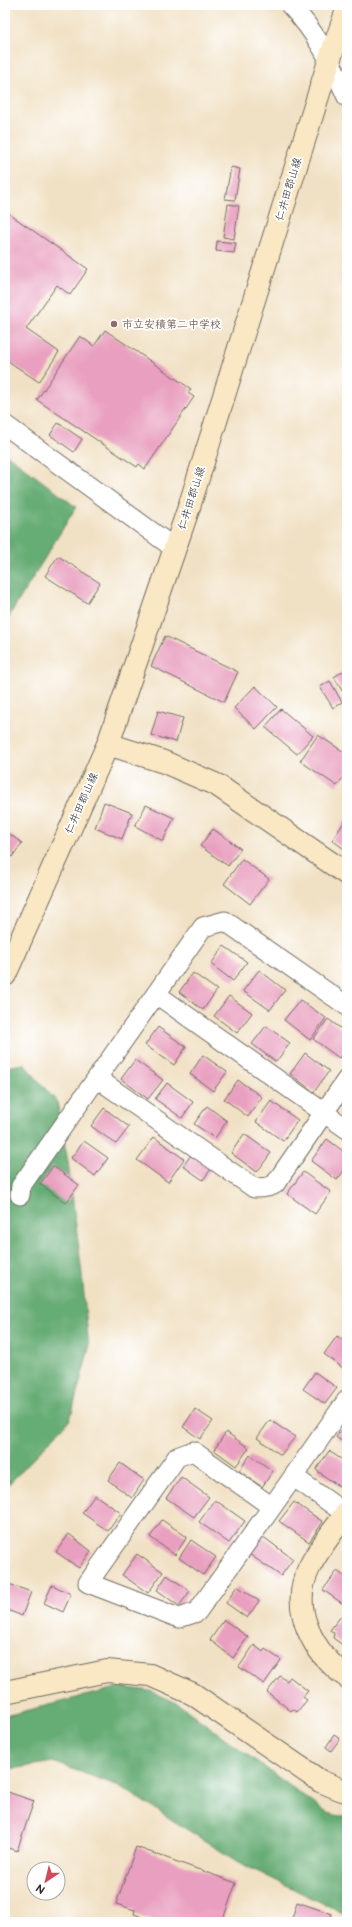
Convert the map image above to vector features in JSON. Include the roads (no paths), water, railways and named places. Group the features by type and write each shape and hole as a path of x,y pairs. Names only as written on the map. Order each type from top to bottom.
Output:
{"main road":[{"name":"仁井田郡山線","path":"5,975 108,744 174,548 330,58 347,10"},
{"path":"108,744 164,762 217,785 347,874"},
{"path":"346,1513 309,1569 304,1583 302,1599 307,1628 312,1640 324,1657 347,1677"},
{"path":"5,1692 107,1671 150,1675 193,1694 320,1781 342,1790 347,1789"}],"street":[{"path":"290,5 303,18 330,58 347,97"},
{"path":"5,425 174,548"},
{"path":"20,1195 21,1186 98,1079 203,927 225,921 347,1006"},
{"path":"156,994 324,1111 347,1129"},
{"path":"98,1079 254,1188 273,1186 275,1184 347,1079"},
{"path":"272,1507 193,1451 177,1457 88,1583 179,1618 197,1612 294,1477 347,1400"},
{"path":"294,1477 346,1513"}],"place":[{"name":"市立安積第二中学校","path":"114,324"}]}
